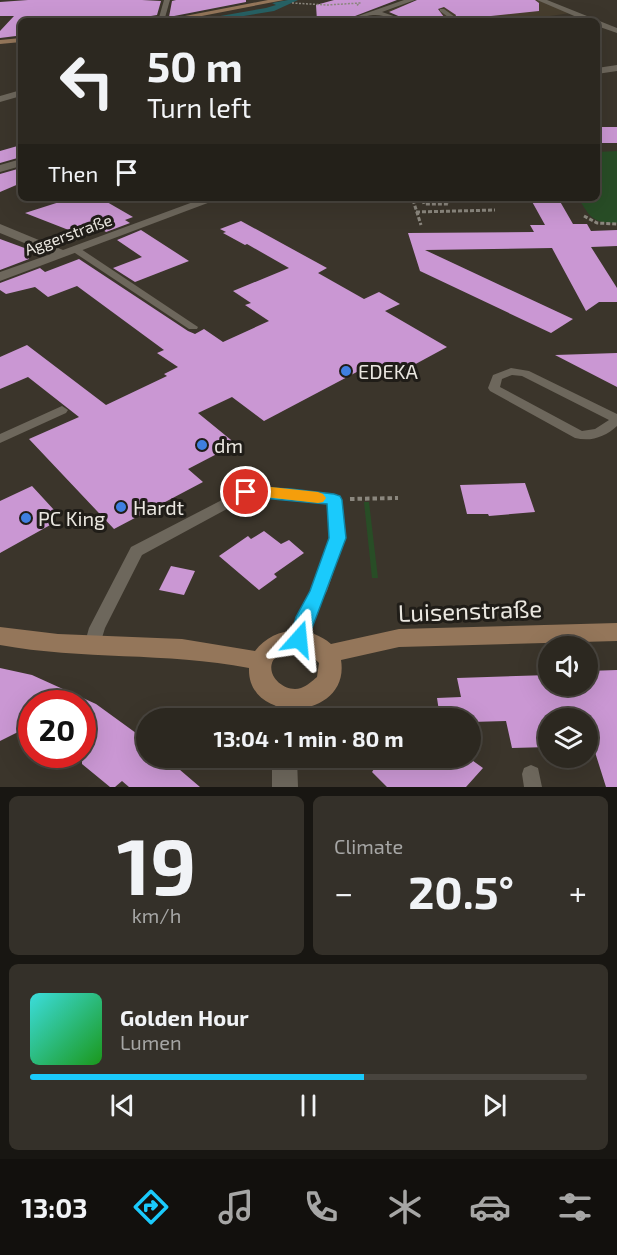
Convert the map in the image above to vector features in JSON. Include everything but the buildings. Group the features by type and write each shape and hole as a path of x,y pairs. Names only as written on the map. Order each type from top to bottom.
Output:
{"main road":[{"path":"179,18 280,0"},
{"path":"0,42 18,40"},
{"name":"Luisenstraße","path":"326,654 399,638 617,632"},
{"path":"0,636 26,641 92,646 157,647 226,654 261,661"},
{"path":"286,708 261,681 258,670 261,661 272,646 290,639 299,639 319,646 331,663 331,672 328,682 321,691 289,708"}],"street":[{"path":"357,18 411,0"},
{"path":"542,0 550,0"},
{"path":"542,0 585,18"},
{"path":"374,12 394,18"},
{"path":"600,24 617,30"},
{"path":"600,71 617,68"},
{"path":"0,99 18,94"},
{"path":"0,169 18,163"},
{"name":"Aggerstraße","path":"0,277 207,201"},
{"path":"0,228 62,254"},
{"path":"285,768 285,787"}],"lane":[{"path":"163,18 167,0"},
{"path":"442,10 452,17 450,18"},
{"path":"75,249 193,327"},
{"path":"512,371 525,373 536,378 617,419 601,434 579,435 494,388 493,384 497,377 505,373 512,371"},
{"path":"0,439 62,410"},
{"path":"92,646 97,628 136,551 246,492 290,494 334,500 338,538 319,591 305,617 299,639"}],"path":[{"path":"295,3 327,5 360,3 349,9"},
{"path":"352,10 384,4 392,6"},
{"path":"413,201 421,225"},
{"path":"423,201 424,204 449,204 448,201"},
{"path":"416,212 495,210"},
{"path":"584,216 597,223 617,224"},
{"path":"334,500 398,498"}],"shaded area":[{"path":"418,0 538,0 571,13 536,18 405,18 387,11"}],"green space":[{"path":"617,151 617,223 602,222 593,218 580,201 600,201 600,152"},
{"path":"364,502 369,502 378,578 372,578"}],"water":[{"path":"298,0 274,11 231,18 209,18 276,5 272,3"}],"slow traffic":[{"path":"271,493 318,498"}],"place":[{"name":"EDEKA","path":"346,371"},
{"name":"dm","path":"202,445"},
{"name":"Hardt","path":"121,507"},
{"name":"PC King","path":"26,518"}],"route":[{"path":"246,492 290,494 334,500 338,538 319,591 305,617 299,639"}]}
